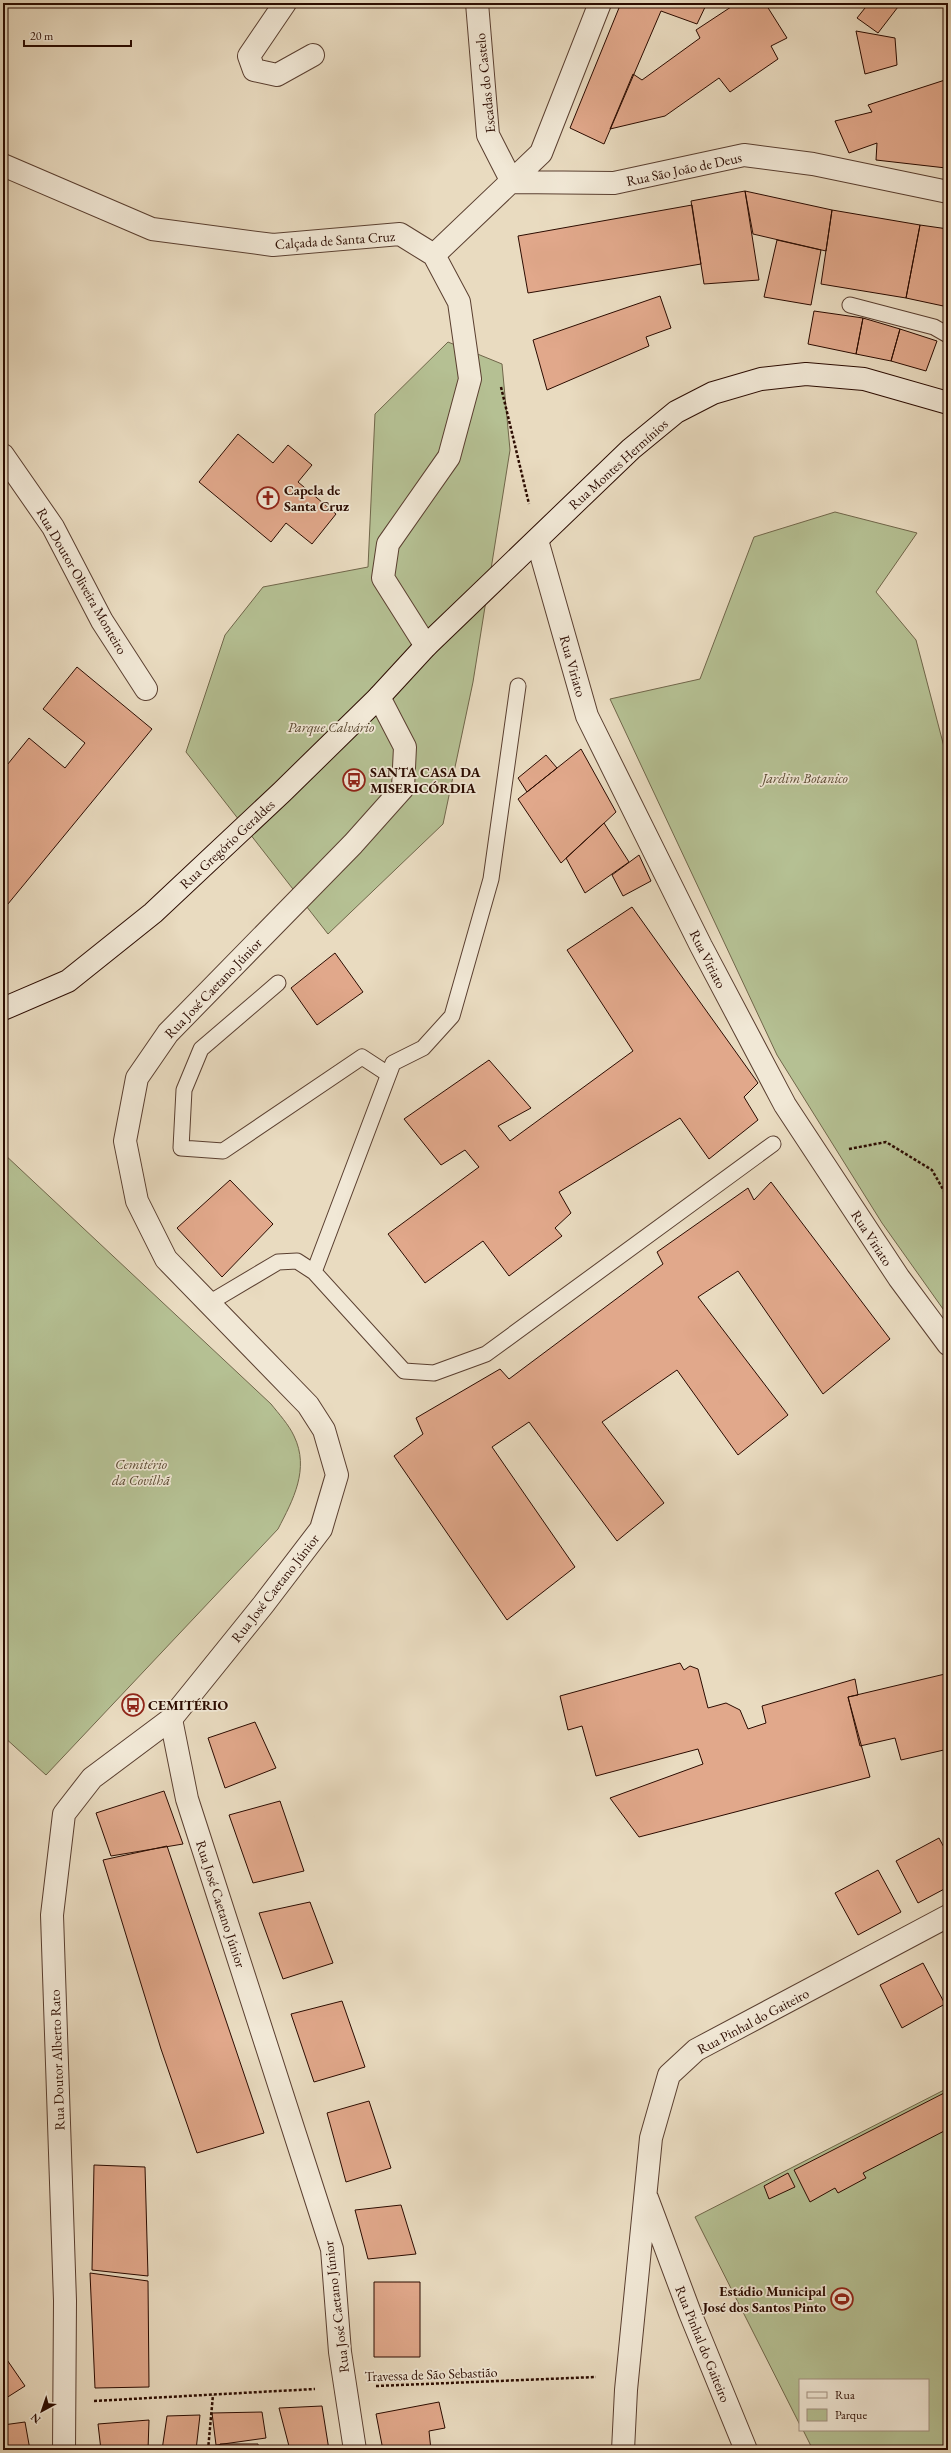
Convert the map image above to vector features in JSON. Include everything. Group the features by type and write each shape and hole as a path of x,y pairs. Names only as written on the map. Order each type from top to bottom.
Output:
{"street":[{"path":"285,3 249,56 254,70 277,74 313,54"},
{"name":"Escadas do Castelo","path":"477,3 488,135 512,182"},
{"path":"426,646 383,578 388,544 449,456 470,379 459,302 434,255 541,153 600,3"},
{"name":"Rua São João de Deus","path":"512,182 614,183 744,155 813,164 948,192"},
{"name":"Calçada de Santa Cruz","path":"3,165 152,229 273,245 400,234 434,255"},
{"name":"Rua Montes Hermínios","path":"426,646 631,449 676,412 713,392 761,379 806,374 864,380 948,403"},
{"name":"Rua Doutor Oliveira Monteiro","path":"3,455 53,527 102,621 146,689"},
{"name":"Rua Viriato","path":"537,540 587,716 704,953 785,1105 899,1278 948,1344"},
{"name":"Rua Gregório Geraldes","path":"3,1009 68,981 153,913 282,792 379,697 426,646"},
{"name":"Rua José Caetano Júnior","path":"355,2450 340,2352 332,2249 187,1799 171,1719 263,1605 321,1529 337,1475 324,1430 308,1405 166,1259 137,1201 125,1141 136,1078 168,1033 353,844 403,788 405,747 379,697"},
{"name":"Rua Doutor Alberto Rato","path":"64,2450 65,2301 52,1914 64,1814 92,1778 171,1719"},
{"name":"Rua Pinhal do Gaiteiro","path":"623,2450 627,2376 651,2138 669,2075 696,2050 948,1916"},
{"name":"Rua Pinhal do Gaiteiro","path":"645,2193 690,2313 746,2450"}],"lane":[{"path":"850,305 934,327 948,335"},
{"path":"314,1272 393,1063 423,1048 452,1016 491,879 518,686"},
{"path":"278,983 201,1049 184,1090 181,1148 222,1151 362,1057 388,1074"},
{"path":"209,1303 278,1262 297,1261 314,1272 404,1371 434,1373 486,1354 773,1144"}],"path":[{"path":"499,382 537,540"},
{"path":"818,1155 886,1142 932,1170 948,1198"},
{"name":"Travessa de São Sebastião","path":"64,2403 345,2387 627,2376"},
{"path":"208,2450 213,2395"}],"green space":[{"name":"Parque Calvário","path":"448,342 502,364 510,450 473,682 443,824 328,934 186,752 225,635 263,587 368,567 375,414"},
{"name":"Jardim Botanico","path":"835,512 917,533 876,592 916,640 948,762 948,1316 882,1223 777,1055 610,699 700,679 754,537"},
{"name":"Cemitério da Covilhã","path":"3,1153 271,1404 292,1432 299,1448 300,1460 298,1484 294,1496 278,1529 46,1775 3,1736"},
{"name":"Estádio Municipal José dos Santos Pinto","path":"948,2088 948,2450 813,2450 804,2431 929,2431 929,2379 799,2379 799,2423 695,2217"}],"building":[{"path":"621,3 707,3 697,24 661,11 604,144 570,128"},
{"path":"737,3 765,3 787,38 771,46 778,59 730,92 719,78 665,116 610,129 633,74 642,80 700,38 696,30"},
{"path":"869,3 901,3 878,33 857,18"},
{"path":"856,31 895,38 897,65 865,74"},
{"path":"948,79 948,161 946,168 876,160 877,143 849,153 835,121 872,112 868,105"},
{"path":"745,191 832,210 826,251 753,234"},
{"path":"745,191 759,280 704,284 691,201"},
{"path":"692,205 701,264 528,293 518,236"},
{"path":"832,210 920,225 906,298 821,284"},
{"path":"920,225 948,229 948,307 906,298"},
{"path":"777,240 821,250 811,305 764,297"},
{"path":"660,296 671,328 646,337 649,346 547,390 533,340"},
{"path":"814,311 863,318 856,354 808,344"},
{"path":"863,318 900,329 891,361 856,354"},
{"path":"900,329 937,341 926,371 891,361"},
{"name":"Capela de Santa Cruz","path":"238,434 273,463 288,445 312,465 298,482 336,514 312,544 286,523 271,542 199,482"},
{"path":"77,667 152,729 3,910 3,770 29,738 65,768 85,743 43,709"},
{"path":"581,749 616,812 561,863 518,799"},
{"path":"546,755 557,768 527,792 518,778"},
{"path":"604,823 629,862 585,893 566,858"},
{"path":"639,855 651,881 623,896 612,875"},
{"path":"632,907 758,1083 744,1097 758,1120 709,1159 680,1118 559,1192 571,1213 555,1228 562,1236 509,1276 483,1241 425,1283 388,1234 479,1167 465,1150 441,1165 404,1119 489,1060 531,1108 498,1126 510,1141 633,1051 567,950"},
{"path":"335,953 363,992 317,1025 291,988"},
{"path":"230,1180 273,1224 222,1277 177,1228"},
{"path":"771,1182 890,1339 823,1394 738,1271 698,1297 788,1415 738,1455 677,1370 602,1422 664,1503 617,1541 529,1422 492,1447 575,1567 507,1620 394,1456 423,1434 416,1418 500,1369 509,1379 663,1264 657,1252 748,1188 754,1200"},
{"path":"680,1663 684,1670 690,1666 698,1669 708,1708 726,1703 740,1710 748,1729 766,1723 762,1706 855,1679 858,1695 848,1697 870,1777 639,1837 610,1798 703,1764 698,1749 596,1776 582,1726 568,1730 560,1696"},
{"path":"945,1674 948,1685 948,1749 901,1760 895,1738 860,1746 848,1697"},
{"path":"255,1722 276,1768 225,1788 208,1738"},
{"path":"164,1791 183,1844 111,1856 96,1813"},
{"path":"280,1801 304,1871 253,1883 229,1815"},
{"path":"939,1838 948,1855 948,1887 918,1903 896,1861"},
{"path":"167,1846 264,2133 197,2153 161,2049 103,1860"},
{"path":"878,1870 901,1912 858,1935 835,1893"},
{"path":"310,1902 333,1963 283,1979 259,1913"},
{"path":"923,1963 945,2004 902,2028 880,1985"},
{"path":"342,2001 365,2067 314,2082 291,2014"},
{"path":"948,2091 948,2129 863,2173 866,2178 838,2193 835,2188 810,2202 794,2170"},
{"path":"369,2101 391,2168 346,2182 327,2113"},
{"path":"94,2165 145,2167 148,2276 92,2270"},
{"path":"788,2173 795,2187 769,2199 764,2186"},
{"path":"401,2205 416,2254 368,2259 355,2210"},
{"path":"90,2273 148,2281 149,2387 95,2388"},
{"path":"374,2282 420,2282 420,2357 374,2357"},
{"path":"3,2354 25,2386 3,2400"},
{"path":"439,2402 445,2428 429,2431 431,2450 383,2450 376,2414"},
{"path":"322,2406 329,2450 290,2450 279,2408"},
{"path":"262,2412 266,2438 216,2445 212,2413"},
{"path":"200,2415 196,2450 162,2450 167,2416"},
{"path":"149,2420 148,2450 101,2450 98,2424"},
{"path":"25,2422 30,2450 3,2450 3,2425"},
{"path":"220,2444 258,2444 259,2450 221,2450"}],"place":[{"name":"Capela de Santa Cruz","path":"268,498"},
{"name":"SANTA CASA DA MISERICÓRDIA","path":"354,780"},
{"name":"CEMITÉRIO","path":"133,1705"},
{"name":"Estádio Municipal José dos Santos Pinto","path":"842,2299"}]}
